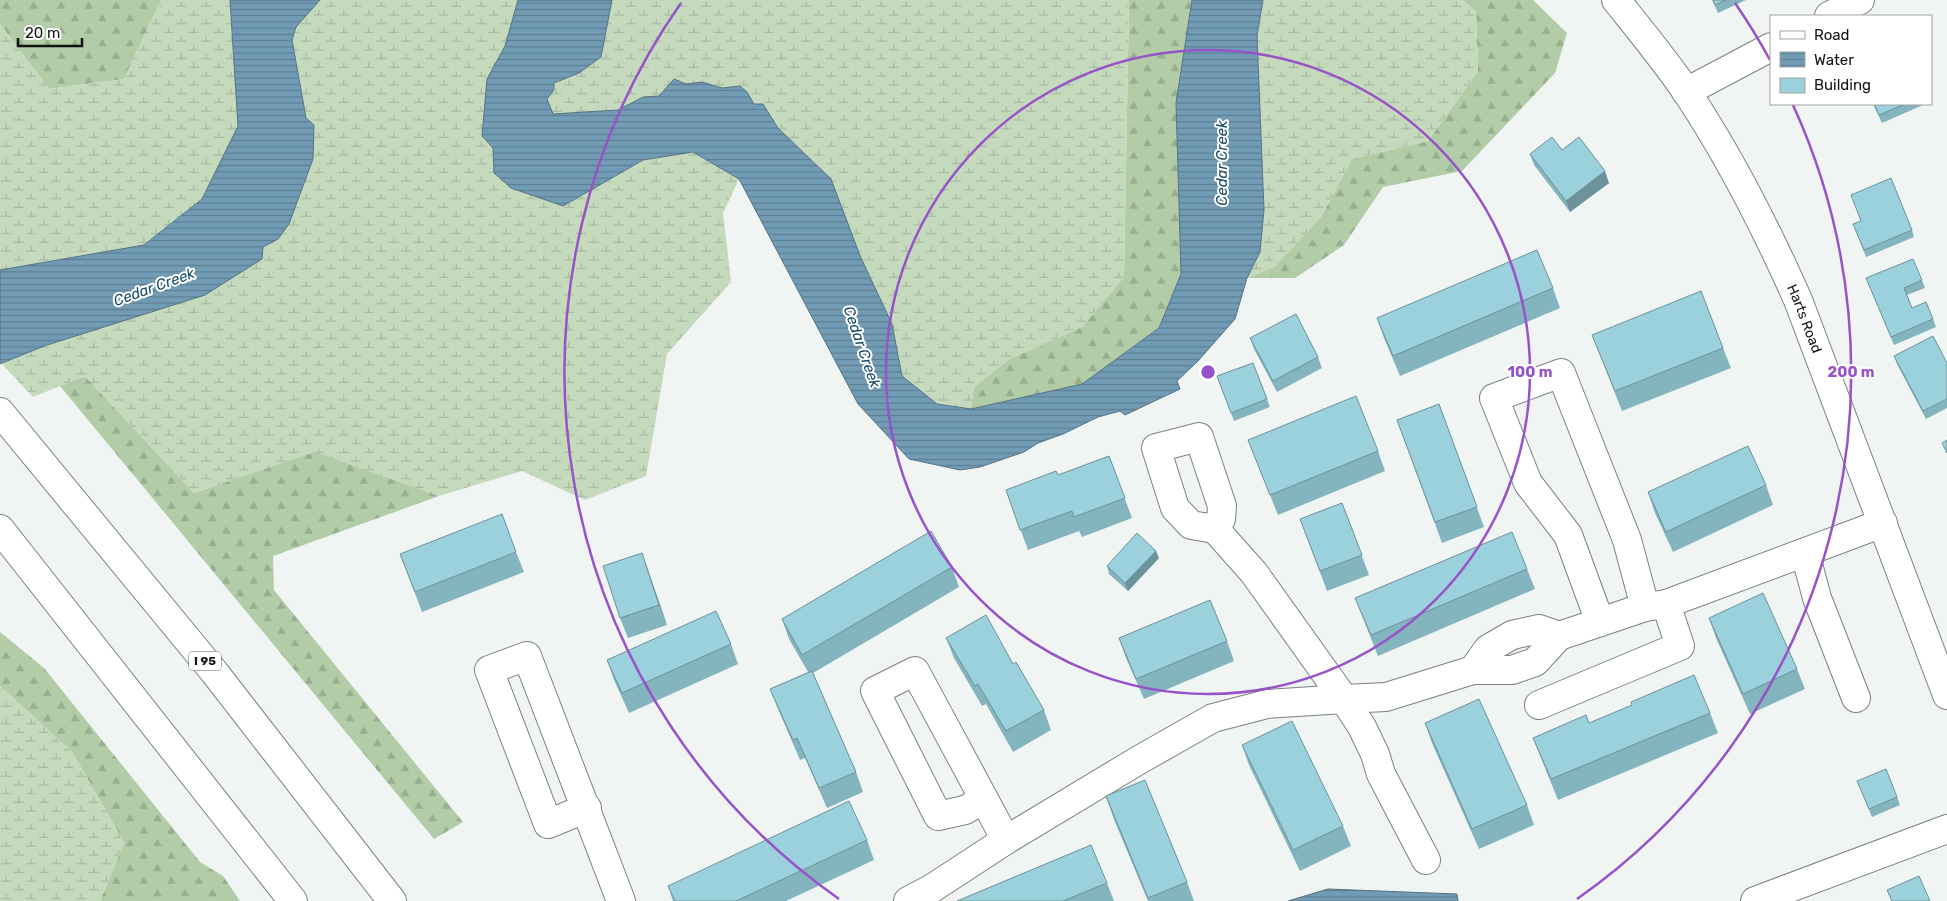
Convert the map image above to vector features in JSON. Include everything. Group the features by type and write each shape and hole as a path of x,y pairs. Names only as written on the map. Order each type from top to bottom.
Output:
{"main road":[{"name":"Harts Road","path":"1616,0 1655,48 1686,92 1744,188 1772,240 1798,300 1884,523 1947,695"},
{"path":"1832,15 1860,0"},
{"path":"1686,92 1770,48"},
{"path":"1538,705 1680,646 1655,605 1627,540 1562,373 1494,398 1528,483 1568,535 1600,622"},
{"name":"I 95","path":"6,418 221,681 392,901"},
{"path":"908,901 932,889 1006,840 1138,760 1213,718 1267,704 1386,697 1473,670 1512,670 1536,662 1559,636 1805,553 1884,523"},
{"path":"0,529 292,901"},
{"path":"1215,529 1254,573 1362,727 1375,754 1381,774 1426,860"},
{"path":"1805,553 1817,598 1856,698"},
{"path":"587,808 548,824 489,670 527,656 587,808 621,901"},
{"path":"984,799 965,810 938,816 875,692 915,670 1006,840"},
{"path":"1756,901 1947,829"}],"green space":[{"path":"0,0 161,0 124,79 49,89 0,24"},
{"path":"161,0 230,0 238,126 202,199 144,245 0,270 0,24 49,89 124,79"},
{"path":"320,0 518,0 505,46 487,79 482,136 493,148 494,173 563,206 643,160 693,152 739,179 723,213 731,282 667,354 646,476 585,500 522,471 439,496 315,452 194,493 85,376 33,397 2,364 278,239 306,118 292,40 296,27"},
{"path":"612,0 1129,0 1124,277 1082,327 1009,359 974,387 971,409 937,404 902,376 892,324 861,258 831,179 778,128 763,104 754,104 747,92 740,86 722,88 702,82 686,84 674,79 659,97 643,97 618,110 553,114 547,99 554,90 554,83 579,73 601,57"},
{"path":"1129,0 1192,0 1176,103 1181,274 1159,328 1082,384 971,409 974,387 1009,359 1082,327 1124,277"},
{"path":"1263,0 1463,0 1476,12 1478,71 1428,141 1352,159 1321,217 1274,267 1247,278 1260,252 1264,210 1257,36"},
{"path":"1463,0 1533,0 1567,33 1555,73 1462,171 1383,187 1344,245 1295,278 1247,278 1274,267 1321,217 1352,159 1428,141 1478,71 1476,12"},
{"path":"85,376 194,493 315,451 439,496 273,556 274,590 463,822 434,839 60,386"},
{"path":"0,632 44,668 200,862 223,876 240,901 100,901 124,842 72,752 0,686"},
{"path":"0,686 72,752 124,842 100,901 0,901"}],"water":[{"name":"Cedar Creek","path":"230,0 320,0 296,27 292,40 306,118 314,125 313,159 289,224 278,239 263,247 262,259 205,295 44,346 0,364 0,270 144,245 202,199 238,126"},
{"name":"Cedar Creek","path":"518,0 612,0 601,57 579,73 554,83 554,90 547,99 553,114 618,110 643,97 659,96 674,79 686,84 702,82 722,88 740,86 747,92 754,104 763,104 778,128 831,179 861,258 892,324 902,376 937,404 971,409 1082,384 1159,328 1181,274 1176,103 1192,0 1263,0 1257,36 1264,210 1260,252 1247,278 1235,319 1198,361 1177,381 1180,389 1125,415 1120,411 1098,417 1063,434 1038,443 1024,452 980,467 960,470 909,459 858,404 739,179 693,152 643,160 563,206 511,188 494,173 493,148 482,136 487,79 505,46"},
{"path":"1328,889 1457,894 1458,901 1288,901"}],"building":[{"path":"1713,0 1726,0 1715,5"},
{"path":"1874,105 1903,105 1879,115"},
{"path":"1552,137 1562,150 1579,137 1605,171 1566,201 1530,154"},
{"path":"1891,178 1912,230 1864,250 1853,224 1861,221 1851,195"},
{"path":"1537,250 1553,288 1393,356 1377,318"},
{"path":"1913,259 1922,280 1904,288 1912,308 1926,302 1933,319 1891,337 1866,278"},
{"path":"1701,291 1723,348 1615,391 1592,335"},
{"path":"1296,314 1318,357 1273,381 1250,338"},
{"path":"1933,336 1947,363 1947,399 1923,411 1894,356"},
{"path":"1253,363 1267,399 1231,413 1217,376"},
{"path":"1356,396 1378,451 1270,495 1248,440"},
{"path":"1439,404 1477,507 1435,522 1397,420"},
{"path":"1947,440 1947,453 1942,443"},
{"path":"1748,446 1766,485 1666,532 1648,492"},
{"path":"1109,456 1125,498 1074,517 1072,511 1020,530 1006,490 1056,471 1058,475"},
{"path":"1342,503 1362,555 1320,571 1300,519"},
{"path":"502,514 516,552 415,592 400,554"},
{"path":"931,531 952,567 802,655 782,619"},
{"path":"1512,532 1527,569 1371,635 1355,598"},
{"path":"1137,533 1156,551 1125,583 1107,566"},
{"path":"642,553 659,605 620,618 603,566"},
{"path":"1763,593 1797,669 1743,694 1709,618"},
{"path":"1210,600 1227,641 1136,679 1119,638"},
{"path":"716,611 731,644 622,693 607,660"},
{"path":"986,615 1013,664 1016,662 1044,710 1006,731 978,684 975,686 946,638"},
{"path":"812,671 856,772 819,788 797,738 793,740 770,689"},
{"path":"1694,675 1710,713 1551,779 1533,738 1586,715 1589,723 1632,705 1631,702"},
{"path":"1479,699 1527,805 1472,829 1425,723"},
{"path":"1292,721 1343,826 1293,850 1242,745"},
{"path":"1886,769 1897,797 1869,809 1857,781"},
{"path":"1145,780 1187,882 1148,898 1106,796"},
{"path":"849,801 867,840 736,901 675,901 668,886"},
{"path":"1091,845 1107,883 1063,901 957,901"},
{"path":"1919,876 1930,901 1892,901 1887,890"}]}
